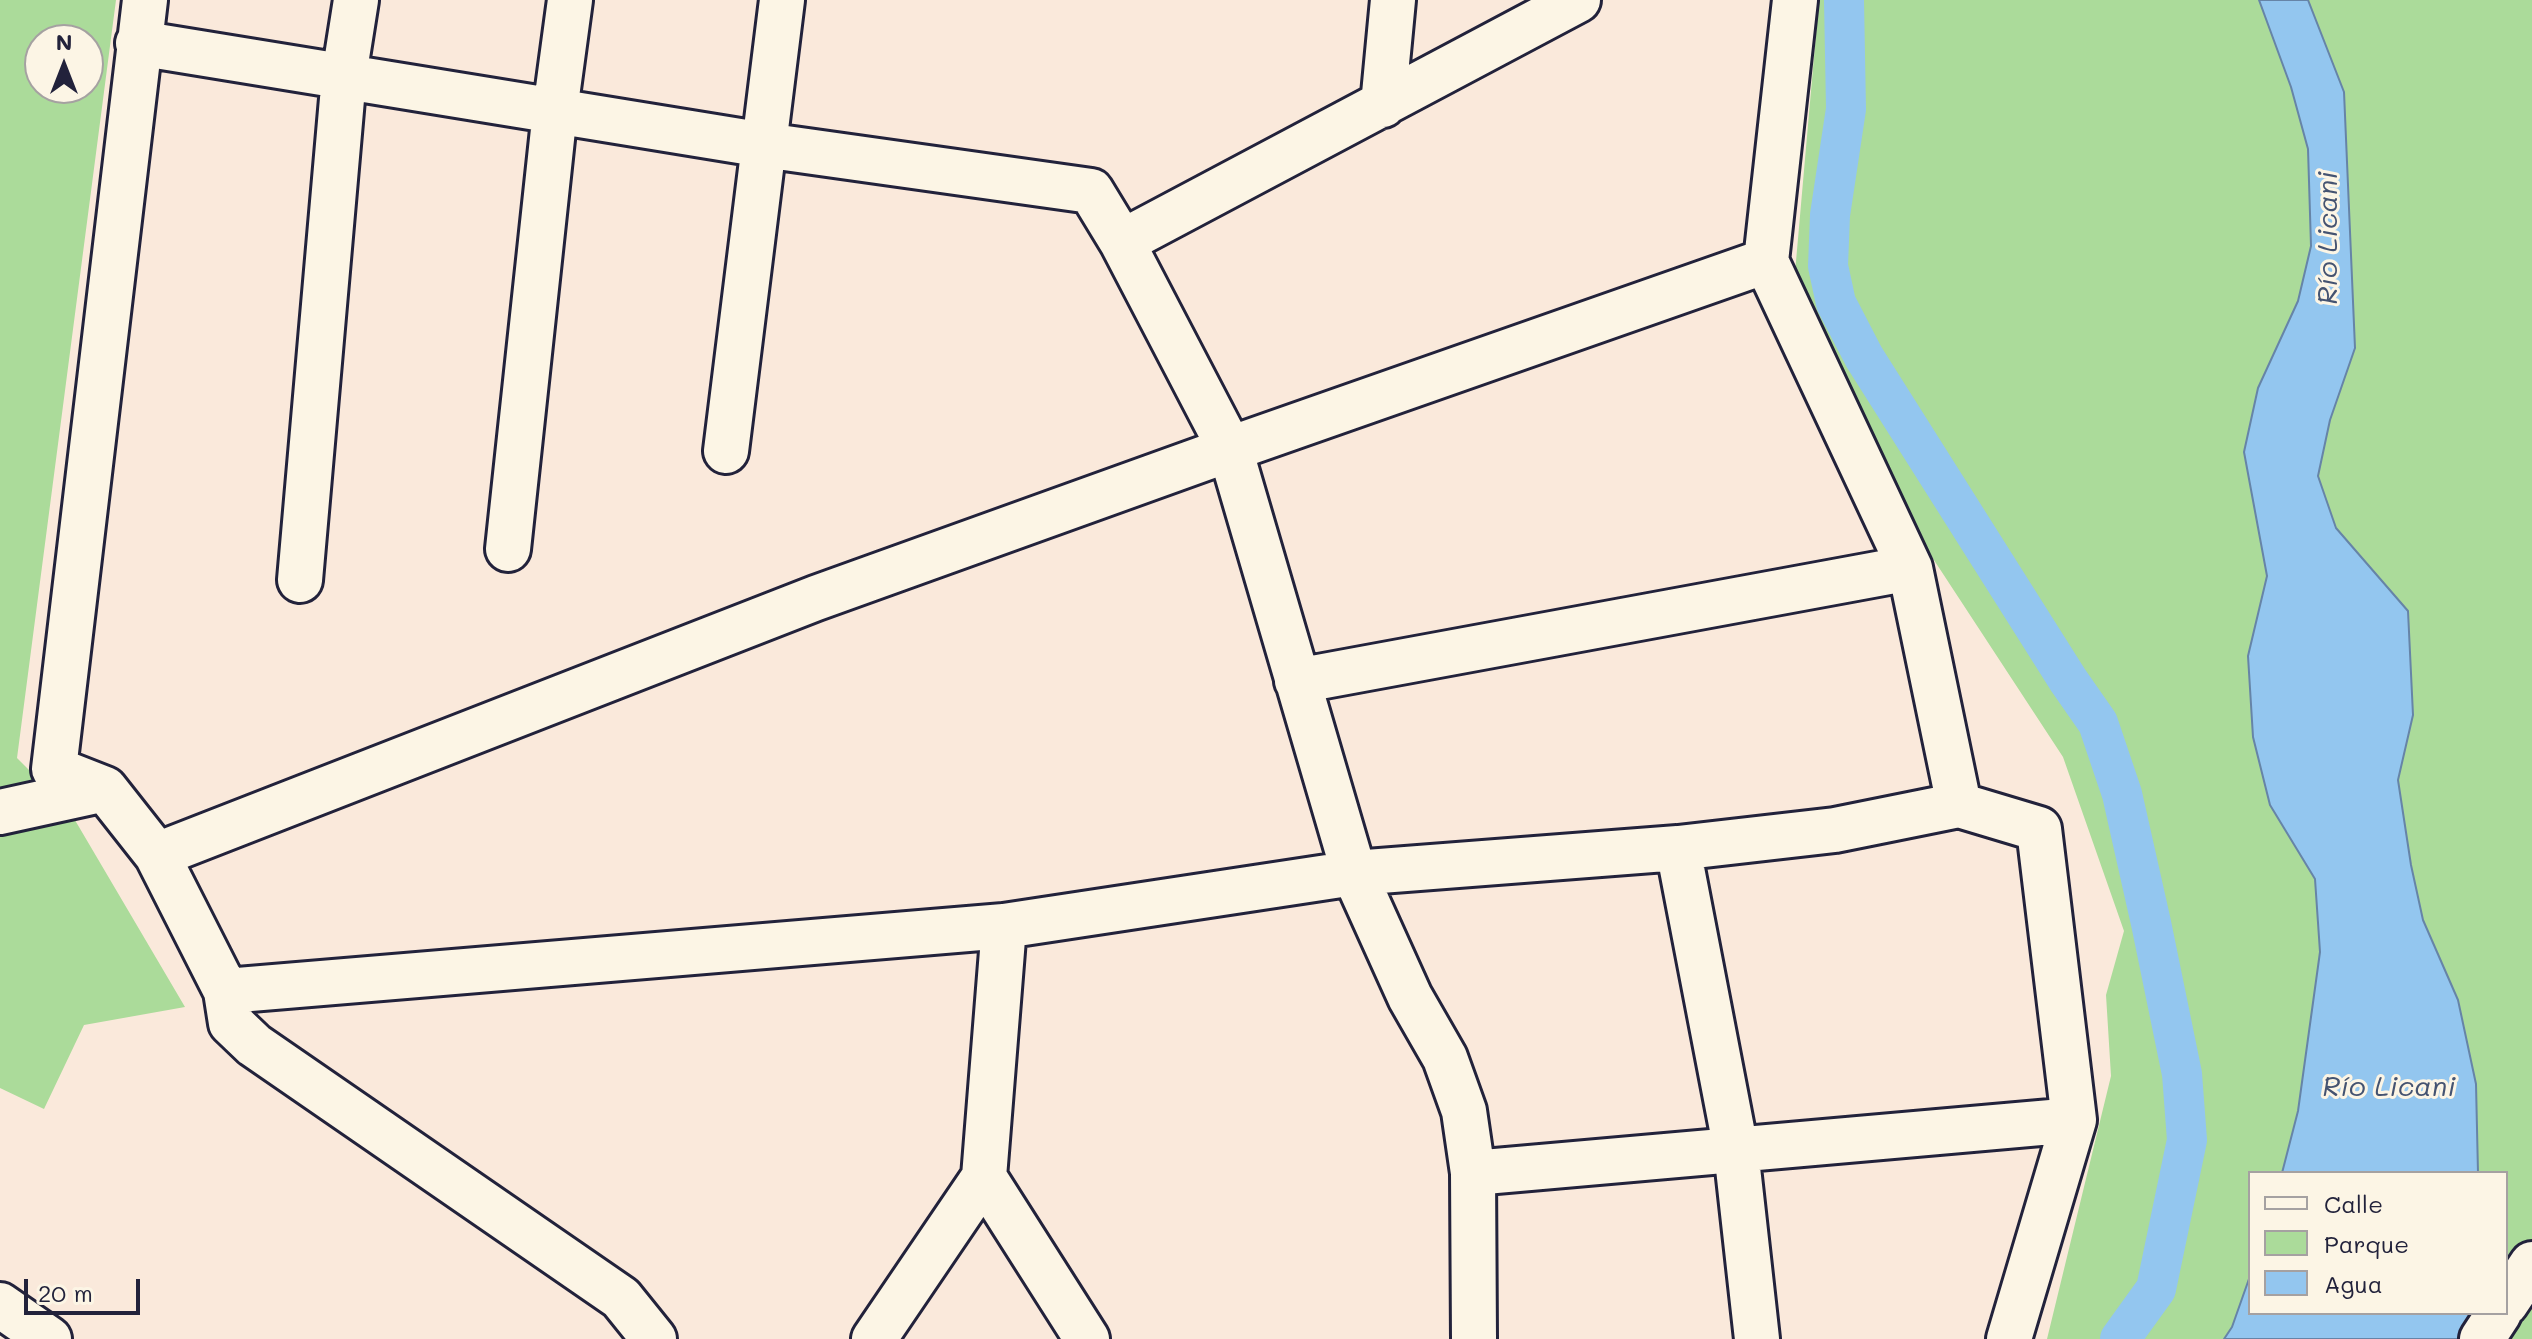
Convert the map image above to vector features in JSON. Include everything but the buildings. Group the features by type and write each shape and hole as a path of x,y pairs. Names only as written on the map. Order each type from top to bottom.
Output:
{"street":[{"path":"145,0 54,769 105,789 157,855 226,991 231,1023 254,1045 621,1298 654,1339"},
{"path":"300,580 344,76 356,0"},
{"path":"508,549 555,111 570,0"},
{"path":"726,451 782,0"},
{"path":"1383,105 1393,0"},
{"path":"1122,242 1578,0"},
{"path":"1795,0 1766,261 1910,568 1959,805"},
{"path":"138,43 764,145 1091,191 1122,242 1230,449 1354,873 1410,997 1445,1058 1464,1111 1473,1173 1474,1339"},
{"path":"157,855 816,598 1766,261"},
{"path":"1297,681 1910,568"},
{"path":"0,812 105,789"},
{"path":"226,991 1004,926 1354,873 1678,848 1835,830 1959,805 2039,829 2074,1120 2009,1339"},
{"path":"1678,848 1736,1150 1757,1339"},
{"path":"874,1339 984,1177 1004,926"},
{"path":"1473,1173 2074,1120"},
{"path":"984,1177 1087,1339"},
{"path":"2508,1300 2532,1264"},
{"path":"0,1305 49,1339"},
{"path":"2482,1339 2498,1315"}],"green space":[{"path":"0,0 116,0 104,92 104,24 24,24 24,104 102,104 17,758 69,810 185,1007 84,1025 44,1109 0,1088"},
{"path":"1819,0 2259,0 2292,87 2308,149 2311,246 2298,301 2258,388 2244,452 2267,576 2248,656 2253,737 2270,805 2315,879 2320,952 2298,1111 2283,1171 2248,1171 2248,1282 2232,1327 2224,1339 2047,1339 2111,1076 2106,995 2124,931 2063,757 1930,554 1794,284"},
{"path":"2308,0 2532,0 2532,1339 2470,1339 2503,1315 2508,1315 2508,1171 2478,1171 2476,1084 2458,1000 2423,920 2398,779 2413,715 2367,565 2336,528 2318,476 2330,420 2355,348 2344,92"}],"water":[{"name":"Río Licani","path":"2259,0 2308,0 2344,92 2355,348 2330,420 2318,476 2336,528 2408,611 2413,715 2398,780 2423,920 2458,1000 2476,1084 2478,1171 2283,1171 2298,1111 2320,952 2315,879 2270,805 2253,737 2248,656 2267,576 2244,452 2258,388 2298,301 2311,246 2308,149 2291,87"},
{"path":"2248,1282 2248,1315 2476,1315 2470,1339 2224,1339 2232,1327"}],"waterway":[{"path":"1844,0 1846,109 1830,215 1828,266 1836,303 1864,357 2098,723 2122,794 2151,923 2182,1074 2187,1140 2156,1289 2120,1339"}]}
